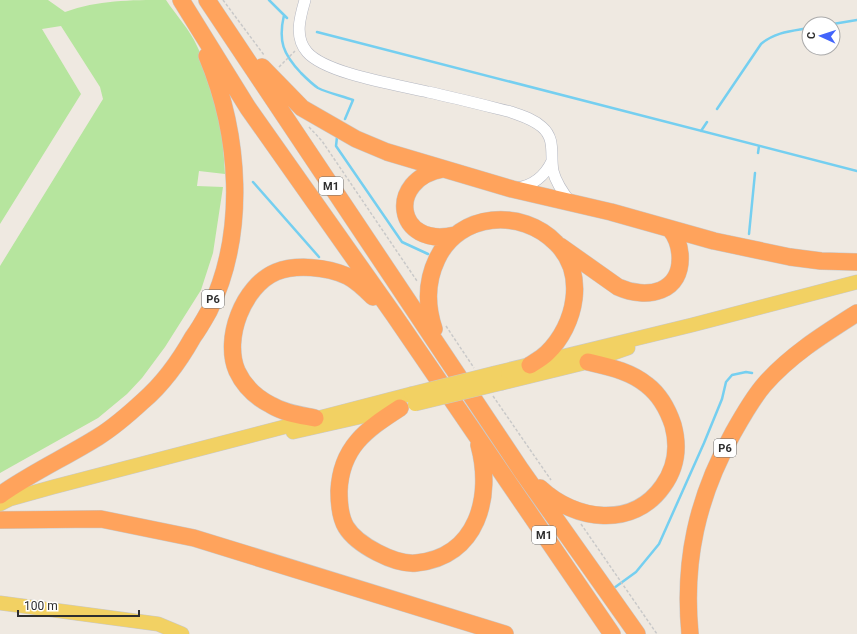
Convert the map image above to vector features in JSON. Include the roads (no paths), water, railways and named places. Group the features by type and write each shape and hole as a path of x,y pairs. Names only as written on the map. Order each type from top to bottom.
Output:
{"highway":[{"name":"М1","path":"207,0 521,470 637,634"},
{"name":"М1","path":"185,7 248,108 394,315 612,634"},
{"name":"Р6","path":"0,495 24,479 99,436 144,401 166,378 184,354 209,311 224,268 233,225 235,174 227,115 212,67 185,7"},
{"path":"223,24 274,80 302,108 335,128 387,152 512,189 571,202 790,257 821,261 857,262"},
{"name":"Р6","path":"443,169 430,172 414,182 407,193 405,213 414,230 422,235 442,238 455,235"},
{"name":"Р6","path":"440,347 431,318 427,296 434,264 445,245 455,235 474,224 495,220 525,224 557,243 618,287 644,294 655,292 668,286 676,276 680,260 679,246 675,235 670,228"},
{"name":"Р6","path":"530,365 547,354 556,343 570,318 574,302 573,276 568,262 557,243"},
{"name":"Р6","path":"314,418 287,413 272,406 255,394 237,372 234,360 234,335 243,307 256,287 275,272 287,269 310,268 333,271 355,281 394,315"},
{"name":"Р6","path":"690,634 688,614 689,570 694,530 707,487 721,455 743,414 764,385 793,356 857,313"},
{"name":"Р6","path":"521,470 555,500 571,510 600,515 616,515 641,507 651,500 665,484 674,468 677,444 671,420 664,404 656,392 647,384 629,374 617,368 588,362"},
{"name":"Р6","path":"409,402 378,422 358,440 345,461 340,476 340,508 346,526 356,539 385,556 415,564 431,561 446,555 472,530 482,503 483,487 484,463 476,435"},
{"path":"0,520 101,519 194,538 505,634"}],"main road":[{"name":"Р6","path":"498,378 530,365 857,282"},
{"name":"Р6","path":"223,444 308,430 498,378 588,362 692,325"},
{"name":"Р6","path":"0,504 10,499 53,487 223,444 314,418 409,402"},
{"path":"0,604 158,624 182,634"}],"street":[{"path":"305,0 299,18 302,43 307,52 318,61 338,69 511,112 529,119 542,127 549,136 553,147 552,161 556,182 571,202"},
{"path":"512,189 523,187 537,180 548,169 552,161"}],"waterway":[{"path":"269,0 287,18"},
{"path":"284,15 282,24 282,40 290,60 301,73 318,88 353,100 345,119"},
{"path":"841,23 857,20"},
{"path":"717,109 761,44 778,34 801,29"},
{"path":"317,32 857,171"},
{"path":"701,131 707,122"},
{"path":"337,137 336,146 402,242 428,254"},
{"path":"758,153 759,146"},
{"path":"749,234 755,173"},
{"path":"253,182 319,257"},
{"path":"614,588 636,572 659,544 704,443 722,399 726,382 732,375 746,372 752,373"}]}
